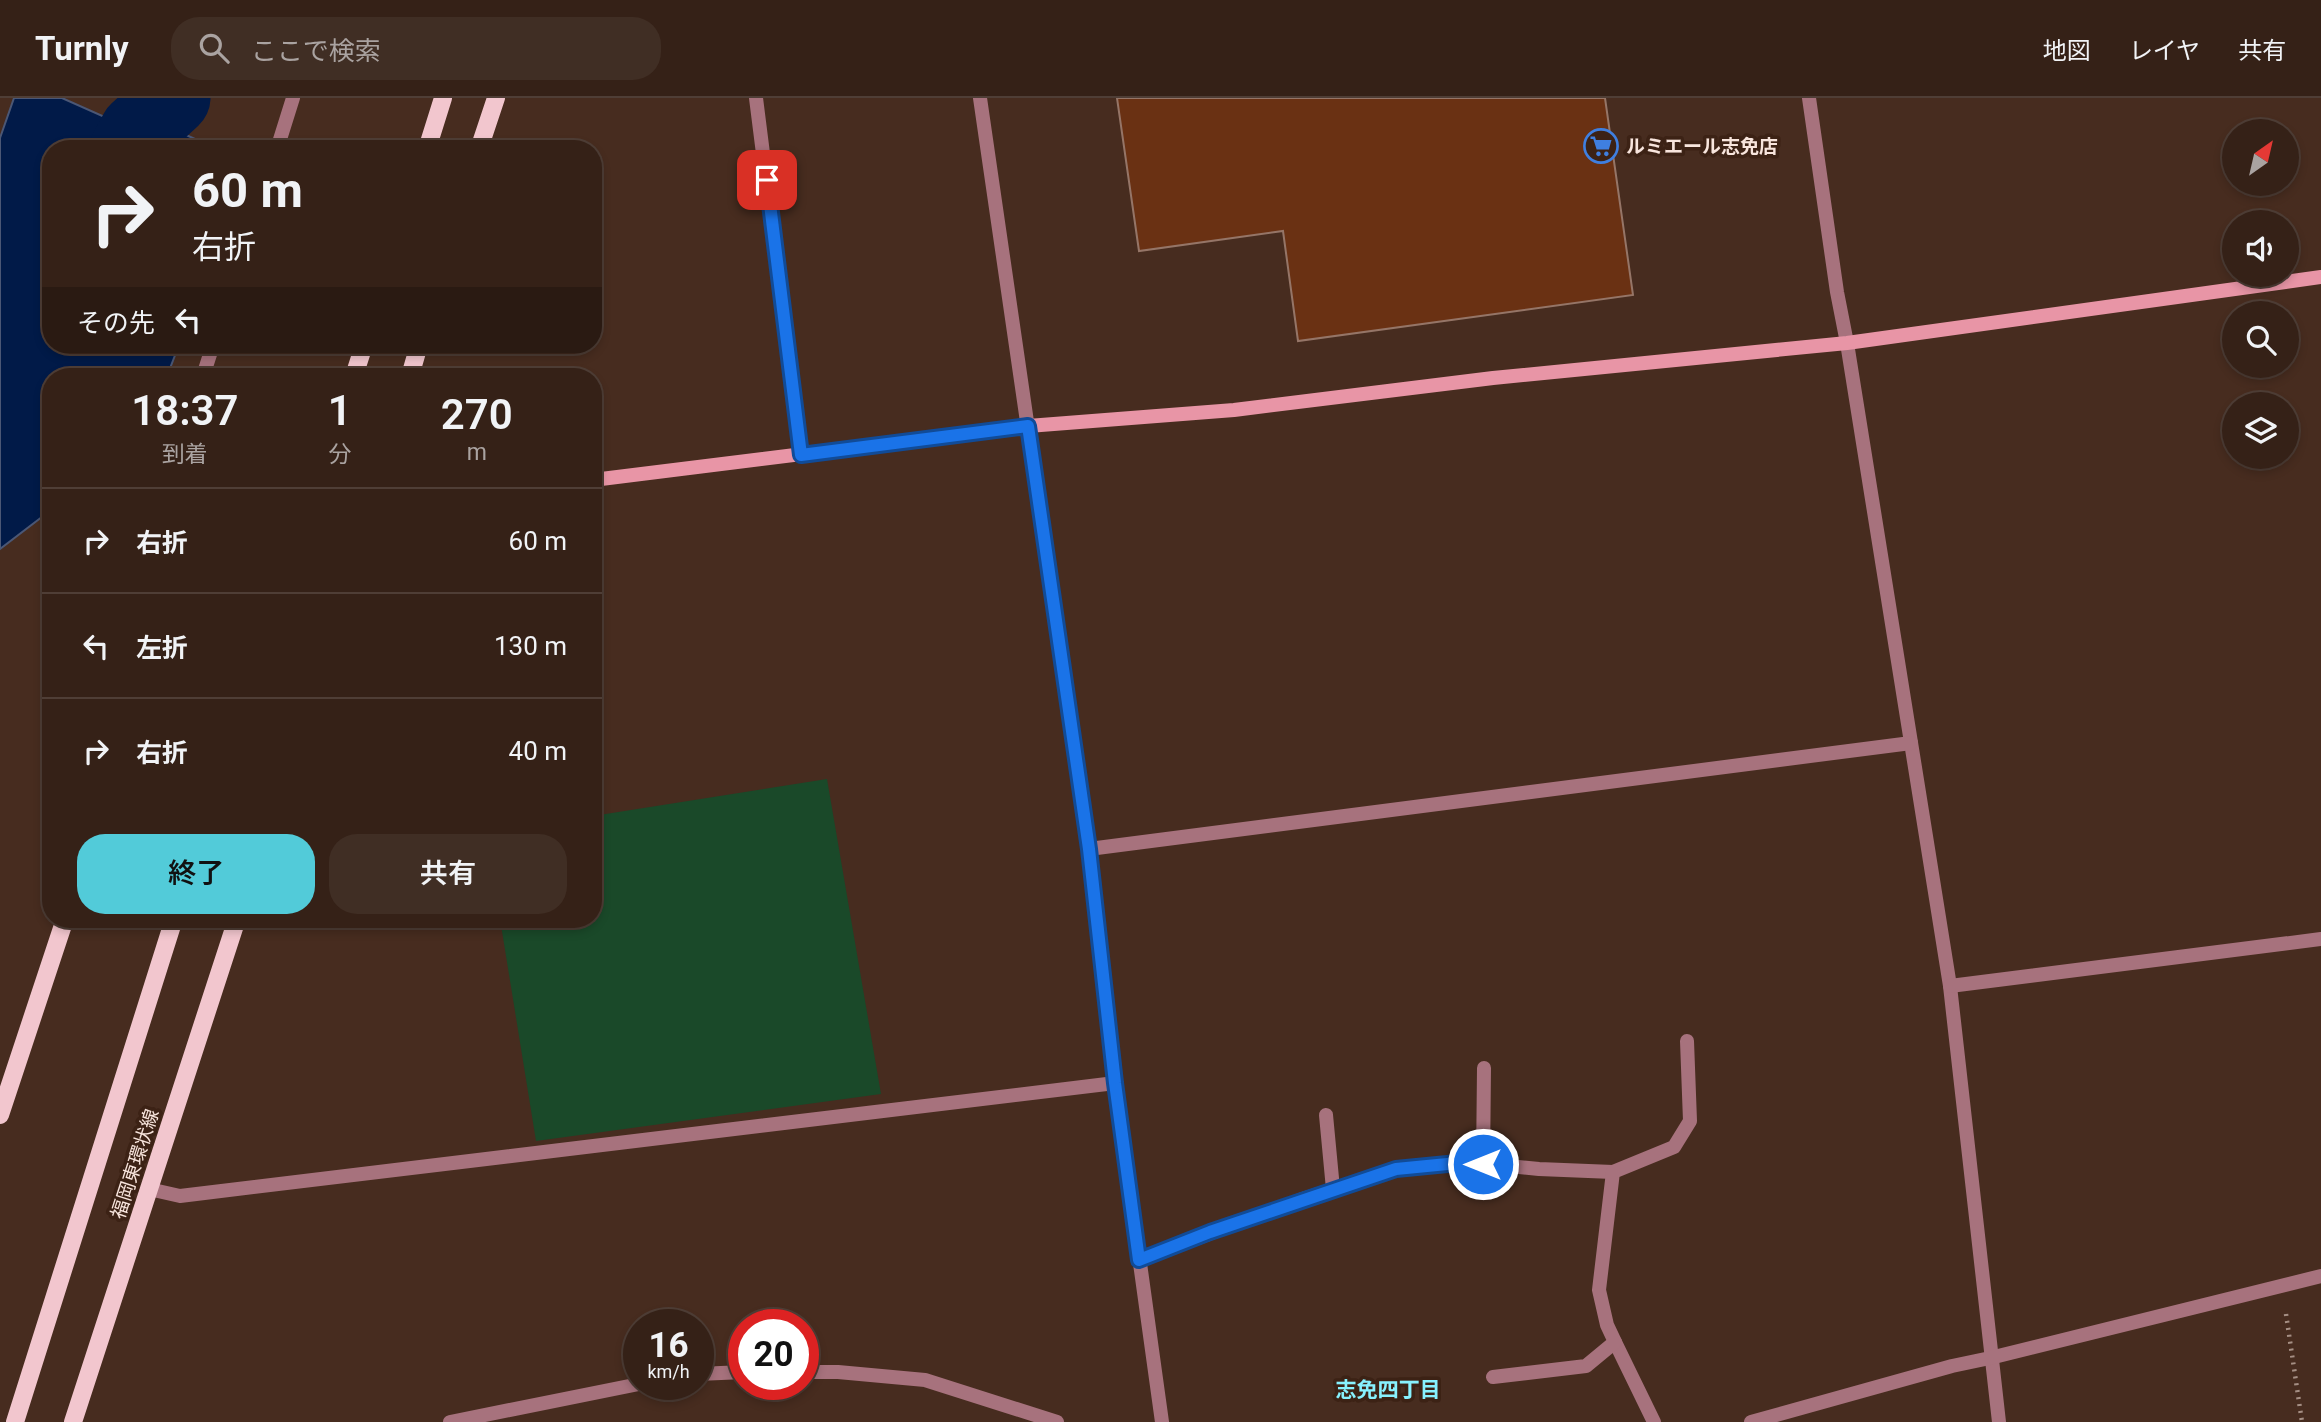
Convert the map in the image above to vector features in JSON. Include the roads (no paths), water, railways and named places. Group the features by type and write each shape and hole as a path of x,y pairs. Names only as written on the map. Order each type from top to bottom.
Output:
{"main road":[{"path":"429,140 443,98"},
{"path":"482,140 496,98"},
{"path":"0,1115 62,928"},
{"name":"福岡東環状線","path":"15,1422 171,928"},
{"name":"福岡東環状線","path":"73,1422 234,928"}],"street":[{"path":"280,140 293,98"},
{"path":"756,98 801,455"},
{"path":"980,98 1089,849 1115,1083 1162,1422"},
{"path":"1809,98 1837,292 1950,986 1999,1422"},
{"path":"602,479 1028,426 1234,410 1493,378 1847,343 2321,277"},
{"path":"1089,849 1911,743"},
{"path":"1950,986 2321,939"},
{"path":"1139,1260 1210,1232 1396,1169 1468,1162 1613,1172 1674,1147 1690,1121 1687,1041"},
{"path":"1483,1164 1484,1068"},
{"path":"149,1189 180,1196 1115,1083"},
{"path":"1326,1115 1333,1189"},
{"path":"1613,1172 1600,1290 1607,1325 1654,1422"},
{"path":"1751,1422 1952,1366 1990,1359 2321,1276"},
{"path":"1493,1377 1586,1366 1615,1342"},
{"path":"819,1372 925,1380 1057,1422"},
{"path":"450,1422 623,1387"}],"water":[{"path":"14,98 62,98 109,119 125,118 173,129 197,140 42,140 42,354 176,354 170,368 42,368 42,517 0,549 0,138"}],"waterway":[{"path":"132,140 137,131 173,98"}],"place":[{"name":"ルミエール志免店","path":"1601,146"}],"district":[{"name":"志免四丁目","path":"1388,1390"}]}
